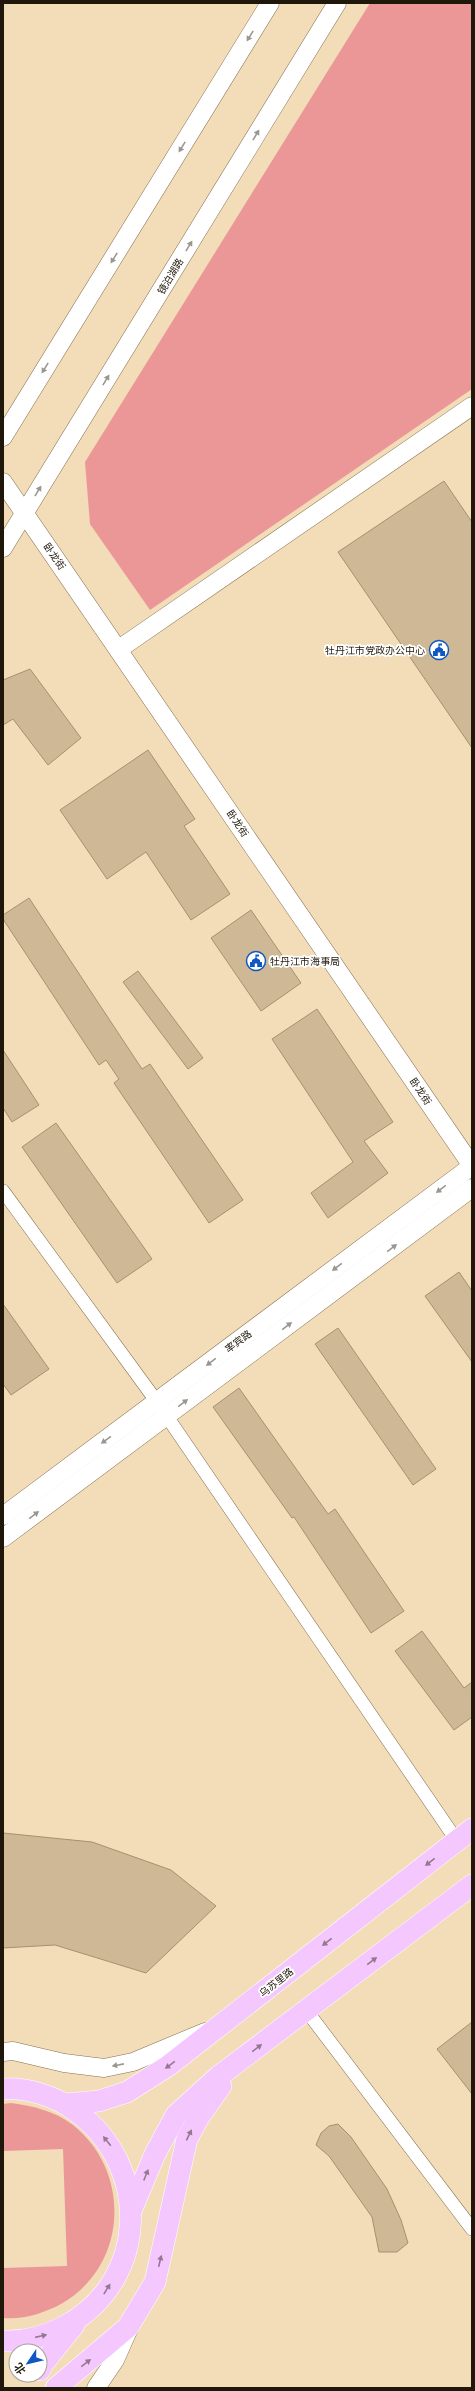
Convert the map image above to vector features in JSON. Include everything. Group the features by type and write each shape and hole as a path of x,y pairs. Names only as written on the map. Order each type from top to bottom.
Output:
{"main road":[{"name":"乌苏里路","path":"66,2104 99,2101 127,2092 168,2066 465,1835"},
{"path":"131,2211 155,2154 176,2115 240,2060 472,1885"},
{"path":"56,2388 128,2327 156,2282 187,2139 198,2117 240,2060"},
{"path":"3,2089 38,2093 66,2104 92,2123 113,2149 126,2179 131,2211 129,2241 119,2270 103,2296 81,2317 48,2358"},
{"path":"3,2341 17,2342 50,2334 81,2317"}],"street":[{"path":"3,437 270,3"},
{"name":"镜泊湖路","path":"3,548 337,3"},
{"path":"119,649 472,406"},
{"name":"卧龙街","path":"3,482 119,649 472,1166"},
{"name":"率宾路","path":"3,1538 162,1409 472,1166"},
{"name":"率宾路","path":"3,1516 162,1409 472,1188"},
{"path":"3,1191 162,1409 465,1835"},
{"path":"306,2010 472,2229"},
{"path":"3,2052 13,2051 64,2063 104,2068 133,2062 219,2026"},
{"path":"96,2388 115,2360 133,2319"}],"shaded area":[{"path":"370,3 472,3 472,389 150,610 90,524 85,462"},
{"path":"11,2103 36,2108 59,2116 73,2125 92,2145 105,2167 113,2192 114,2218 110,2243 99,2267 83,2287 61,2304 48,2310 26,2317 3,2318 3,2268 67,2266 63,2149 3,2151 3,2104"}],"building":[{"name":"牡丹江市党政办公中心","path":"444,481 472,522 472,748 338,552"},
{"path":"30,669 81,738 48,765 13,719 3,725 3,680"},
{"path":"148,750 195,819 184,826 230,894 191,920 146,852 107,879 60,810"},
{"path":"29,898 142,1069 150,1064 243,1200 209,1223 114,1083 119,1079 106,1060 99,1065 3,919 3,915"},
{"name":"牡丹江市海事局","path":"251,910 301,983 261,1011 211,938"},
{"path":"138,971 203,1058 188,1069 123,982"},
{"path":"317,1009 393,1122 364,1141 388,1173 328,1218 311,1193 353,1162 272,1039"},
{"path":"3,1050 39,1105 12,1122 3,1108"},
{"path":"56,1123 152,1259 117,1283 22,1147"},
{"path":"459,1272 472,1291 472,1362 425,1296"},
{"path":"3,1304 49,1369 11,1395 3,1384"},
{"path":"338,1328 436,1469 413,1485 315,1344"},
{"path":"239,1388 328,1514 335,1509 404,1611 371,1633 294,1517 292,1518 213,1407"},
{"path":"422,1631 464,1688 472,1682 472,1717 454,1730 395,1651"},
{"path":"3,1833 92,1842 171,1870 216,1906 146,1973 55,1945 3,1948"},
{"path":"472,2022 472,2094 437,2049"},
{"path":"338,2124 351,2137 387,2189 401,2220 408,2243 397,2252 379,2252 372,2217 329,2156 316,2145 321,2133 329,2126"}],"place":[{"name":"牡丹江市党政办公中心","path":"439,650"},
{"name":"牡丹江市海事局","path":"256,961"}]}
